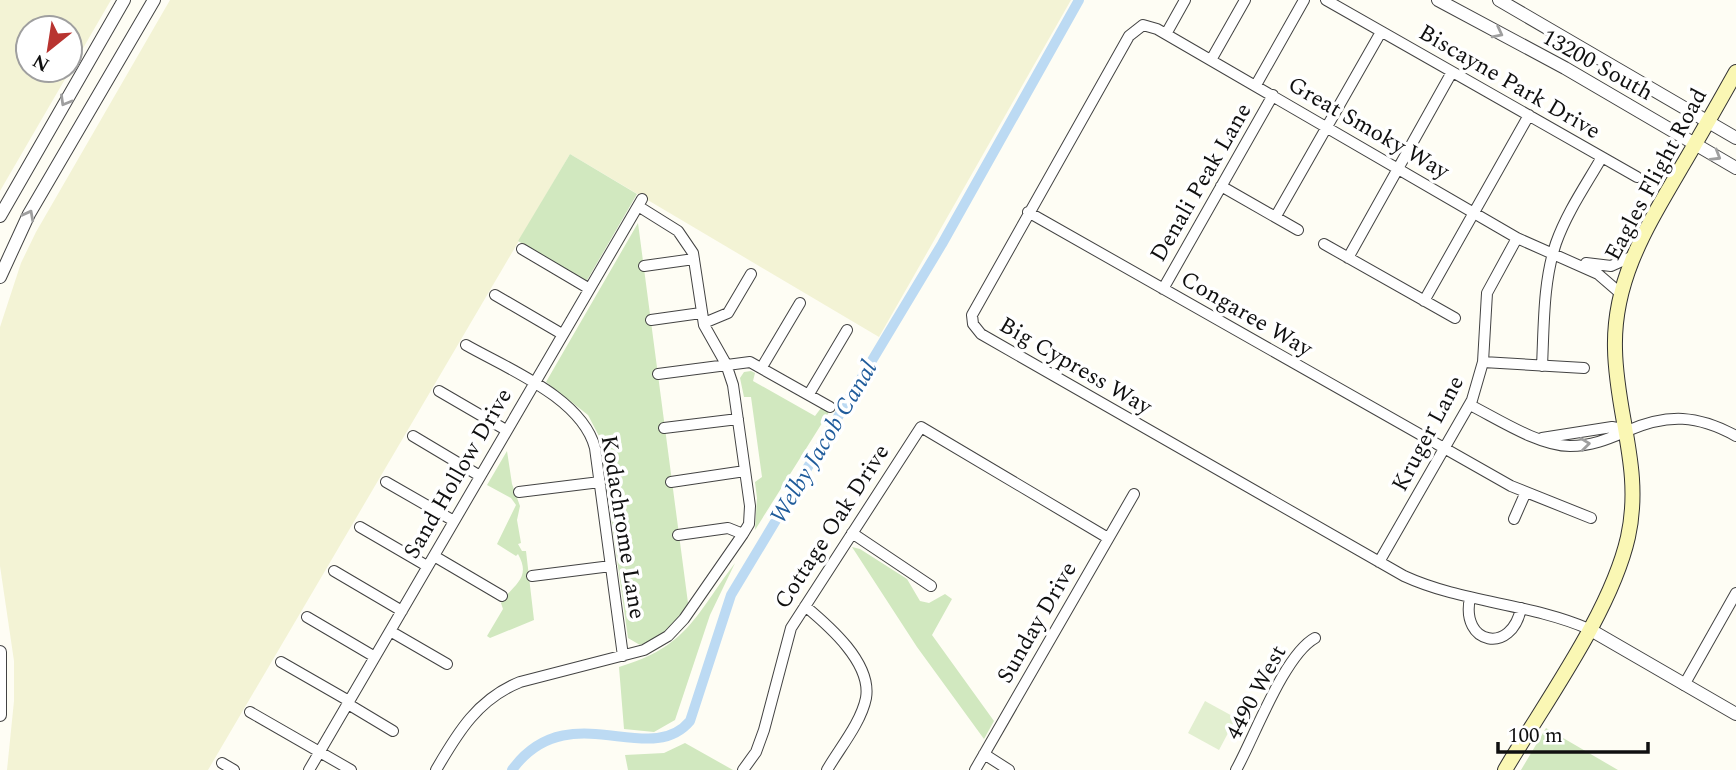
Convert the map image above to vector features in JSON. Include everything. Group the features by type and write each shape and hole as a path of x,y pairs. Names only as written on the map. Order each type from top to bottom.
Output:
{"main road":[{"name":"Eagles Flight Road","path":"1505,770 1589,629 1619,568 1630,524 1634,481 1628,430 1615,363 1615,328 1620,293 1631,257 1736,72"}],"street":[{"path":"0,216 124,0"},
{"path":"0,277 29,214 154,0"},
{"path":"1166,34 1185,0"},
{"path":"1211,60 1245,0"},
{"path":"1256,85 1304,0"},
{"name":"Biscayne Park Drive","path":"1326,0 1637,177"},
{"name":"13200 South","path":"1438,0 1566,68 1736,168"},
{"name":"13200 South","path":"1499,0 1736,138"},
{"name":"Great Smoky Way","path":"1143,26 1166,34 1256,85 1517,238 1603,276 1620,293"},
{"name":"Big Cypress Way","path":"1143,26 1129,36 973,310 973,324 978,331 1379,562 1431,588 1550,614 1589,629"},
{"path":"1276,216 1381,32"},
{"path":"1348,258 1452,72"},
{"name":"Denali Peak Lane","path":"1163,289 1273,95"},
{"path":"1424,301 1529,115"},
{"path":"1542,366 1548,280 1553,254 1565,222 1602,157"},
{"path":"1222,186 1298,230"},
{"name":"Sand Hollow Drive","path":"309,770 640,202 678,231 691,247 694,259"},
{"name":"Congaree Way","path":"1028,212 1525,494 1591,518"},
{"name":"Kruger Lane","path":"1379,562 1470,405 1483,362 1488,293 1517,238"},
{"path":"1324,244 1455,318"},
{"path":"522,249 588,288"},
{"name":"Great Smoky Way","path":"1576,262 1611,266 1631,257"},
{"path":"436,770 467,720 503,690 520,682 652,647 677,628 743,534 751,512 733,385 703,318 694,259 643,266"},
{"path":"651,320 703,318 727,313 751,274"},
{"path":"495,295 562,334"},
{"path":"762,367 800,303"},
{"path":"808,394 846,330"},
{"name":"Kodachrome Lane","path":"466,345 570,407 586,425 595,448 623,656"},
{"path":"658,374 745,361 762,367 830,407"},
{"path":"1483,362 1584,368"},
{"path":"439,391 506,430"},
{"path":"1470,405 1560,445 1582,446 1608,440 1628,430 1678,418 1708,421 1736,436"},
{"path":"664,428 738,419"},
{"name":"Cottage Oak Drive","path":"743,770 756,752 764,730 790,628 921,427 1108,538"},
{"path":"412,436 480,476"},
{"path":"671,482 745,471"},
{"path":"386,482 454,521"},
{"path":"519,492 600,482"},
{"name":"Sunday Drive","path":"975,770 1133,494"},
{"path":"1514,519 1525,494"},
{"path":"360,527 427,566"},
{"path":"678,535 728,528 743,534"},
{"path":"852,533 931,586"},
{"path":"434,556 502,596"},
{"path":"532,576 611,566"},
{"path":"334,571 401,611"},
{"path":"1684,685 1736,593"},
{"path":"1470,598 1467,613 1470,624 1478,633 1488,638 1500,638 1510,632 1517,623 1521,608"},
{"path":"805,607 833,631 860,669 865,683 862,710 827,770"},
{"path":"307,617 375,657"},
{"path":"1589,629 1736,714"},
{"path":"390,631 447,664"},
{"name":"4490 West","path":"1236,770 1256,726 1296,656 1315,638"},
{"path":"0,652 0,715"},
{"path":"281,662 393,731"},
{"path":"250,712 351,770"},
{"path":"984,754 1009,770"},
{"path":"222,763 234,770"}],"green space":[{"path":"0,0 111,0 84,46 84,14 14,14 14,84 62,84 0,191"},
{"path":"170,0 1071,0 879,337 570,154 208,770 7,770 14,701 14,661 0,566 0,327 21,263 36,232"},
{"path":"570,154 637,194 586,282 518,241"},
{"path":"638,223 688,603 668,629 640,645 628,638 600,438 588,415 546,382"},
{"path":"744,372 755,373 753,381 815,416 821,408 829,412 755,530 755,482 762,477 751,397 744,397 740,378"},
{"path":"507,451 512,484 520,506 517,520 521,543 518,544 522,551 526,551 534,620 490,638 487,636 503,609 501,603 519,581 523,570 518,554 516,556 497,544 516,505 511,498 487,485"},
{"path":"852,547 860,549 907,579 920,601 929,603 945,594 952,599 932,635 994,721 984,739 917,647"},
{"path":"735,563 710,615 675,720 654,732 624,729 619,667 660,650 675,639 699,614"},
{"path":"1205,701 1236,718 1219,750 1188,733"},
{"path":"1546,728 1618,770 1521,770"},
{"path":"685,743 733,770 628,770 625,755 664,753"}],"waterway":[{"name":"Welby Jacob Canal","path":"512,770 534,748 558,737 582,734 653,738 673,734 690,721 731,595 942,244 1079,0"}]}
